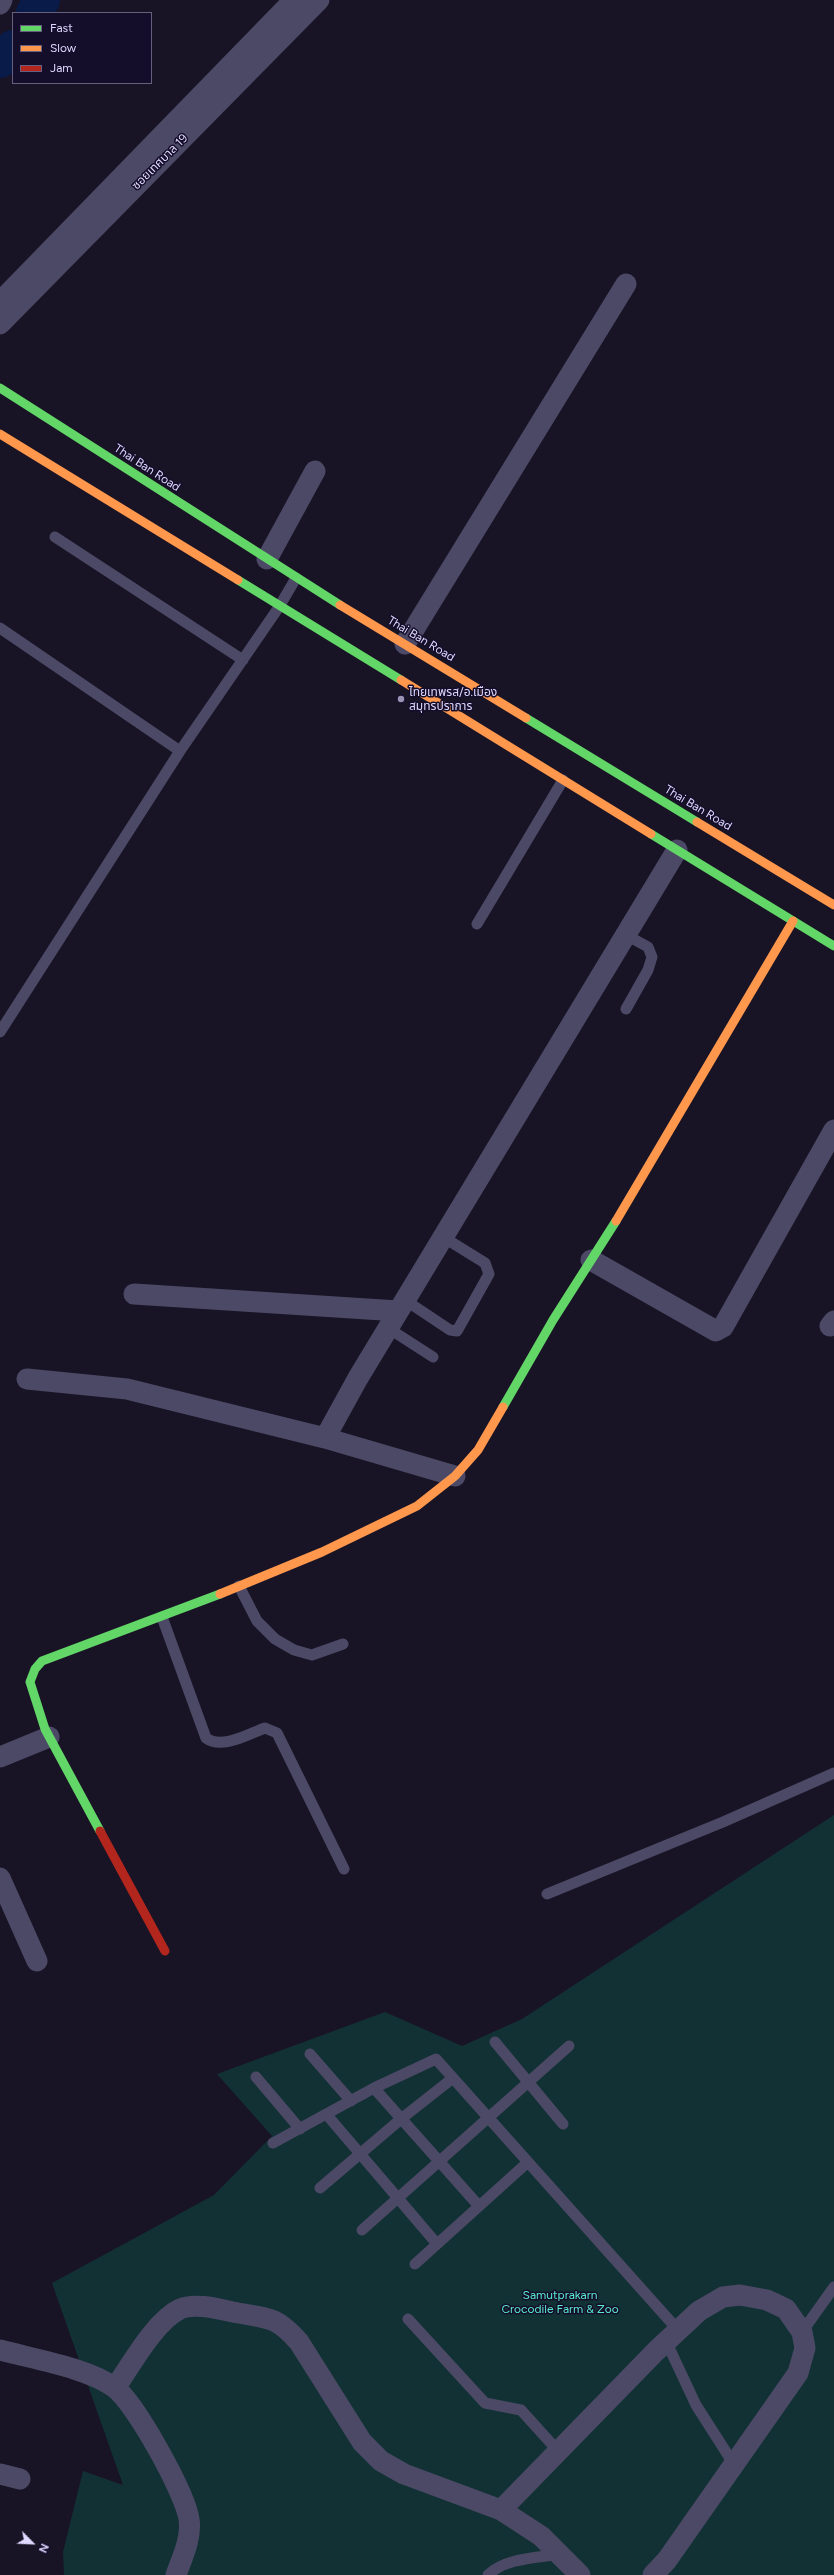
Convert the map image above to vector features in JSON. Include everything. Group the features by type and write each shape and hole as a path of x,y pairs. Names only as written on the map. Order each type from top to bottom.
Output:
{"street":[{"path":"0,4 2,0"},
{"name":"ซอยเทศบาล 19","path":"0,302 294,0"},
{"name":"ซอยเทศบาล 19","path":"0,324 319,0"},
{"path":"405,644 626,284"},
{"name":"Thai Ban Road","path":"0,388 296,578 834,905"},
{"path":"0,434 279,607 834,946"},
{"path":"267,559 314,471"},
{"path":"325,1438 397,1313 677,850"},
{"path":"165,1951 49,1737 30,1682 35,1669 42,1661 162,1617 322,1552 417,1506 455,1476 478,1450 553,1320 635,1192 793,921"},
{"path":"591,1260 716,1331 723,1327 834,1130"},
{"path":"134,1294 397,1313"},
{"path":"27,1379 127,1389 325,1438 455,1476"},
{"path":"0,1756 49,1737"},
{"path":"0,1878 37,1961"},
{"path":"501,2510 672,2336 699,2311 723,2297 740,2296 767,2300 786,2309 802,2332 805,2348 798,2373 733,2463 668,2560 653,2575"},
{"path":"115,2388 160,2324 181,2308 201,2307 271,2318 287,2328 299,2342 362,2442 381,2461 404,2474 501,2510 541,2536 580,2575"},
{"path":"0,2350 94,2376 115,2388 130,2403 145,2426 179,2493 189,2519 188,2540 176,2575"}],"lane":[{"path":"56,537 243,660"},
{"path":"0,1032 180,751 279,607 296,578"},
{"path":"0,628 160,735 180,751"},
{"path":"477,924 563,780"},
{"path":"626,935 648,947 652,957 648,970 626,1009"},
{"path":"397,1313 457,1331 489,1274 489,1269 485,1263 443,1237"},
{"path":"397,1313 433,1357"},
{"path":"239,1586 257,1621 275,1639 294,1650 312,1655 343,1644"},
{"path":"162,1617 206,1738 214,1744 222,1744 265,1728 277,1733 344,1869"},
{"path":"547,1894 723,1822 834,1773"},
{"path":"495,2042 527,2083 563,2124"},
{"path":"362,2230 569,2046"},
{"path":"310,2054 351,2101"},
{"path":"273,2143 327,2115 374,2088 436,2059 528,2162 672,2336 696,2405 733,2463"},
{"path":"256,2077 300,2129"},
{"path":"320,2188 361,2155 401,2118 453,2078"},
{"path":"374,2088 478,2205"},
{"path":"327,2115 437,2244"},
{"path":"415,2264 478,2205 528,2162"},
{"path":"802,2332 834,2287"},
{"path":"408,2318 485,2403 521,2410 558,2451"},
{"path":"488,2575 494,2569 514,2562 560,2554"}],"green space":[{"name":"Samutprakarn Crocodile Farm & Zoo","path":"834,1815 834,2575 64,2575 63,2552 83,2471 123,2485 52,2283 214,2195 272,2136 217,2074 385,2012 462,2046 522,2019"}],"waterway":[{"path":"35,12 42,0"},
{"path":"0,60 12,49"}],"traffic: fast":[{"path":"0,388 340,605"},
{"path":"238,580 401,680"},
{"path":"526,718 697,822"},
{"path":"651,834 834,946"},
{"path":"503,1407 553,1320 616,1221"},
{"path":"100,1831 45,1729 30,1682 35,1669 42,1661 220,1594"}],"traffic: slow":[{"path":"0,434 238,580"},
{"path":"340,605 526,718"},
{"path":"401,680 651,834"},
{"path":"697,822 834,905"},
{"path":"616,1221 793,921"},
{"path":"220,1594 322,1552 417,1506 455,1476 478,1450 503,1407"}],"traffic: jam":[{"path":"100,1831 165,1951"}],"place":[{"name":"ไทยเทพรส/อ.เมือง สมุทรปราการ","path":"401,699"}]}
